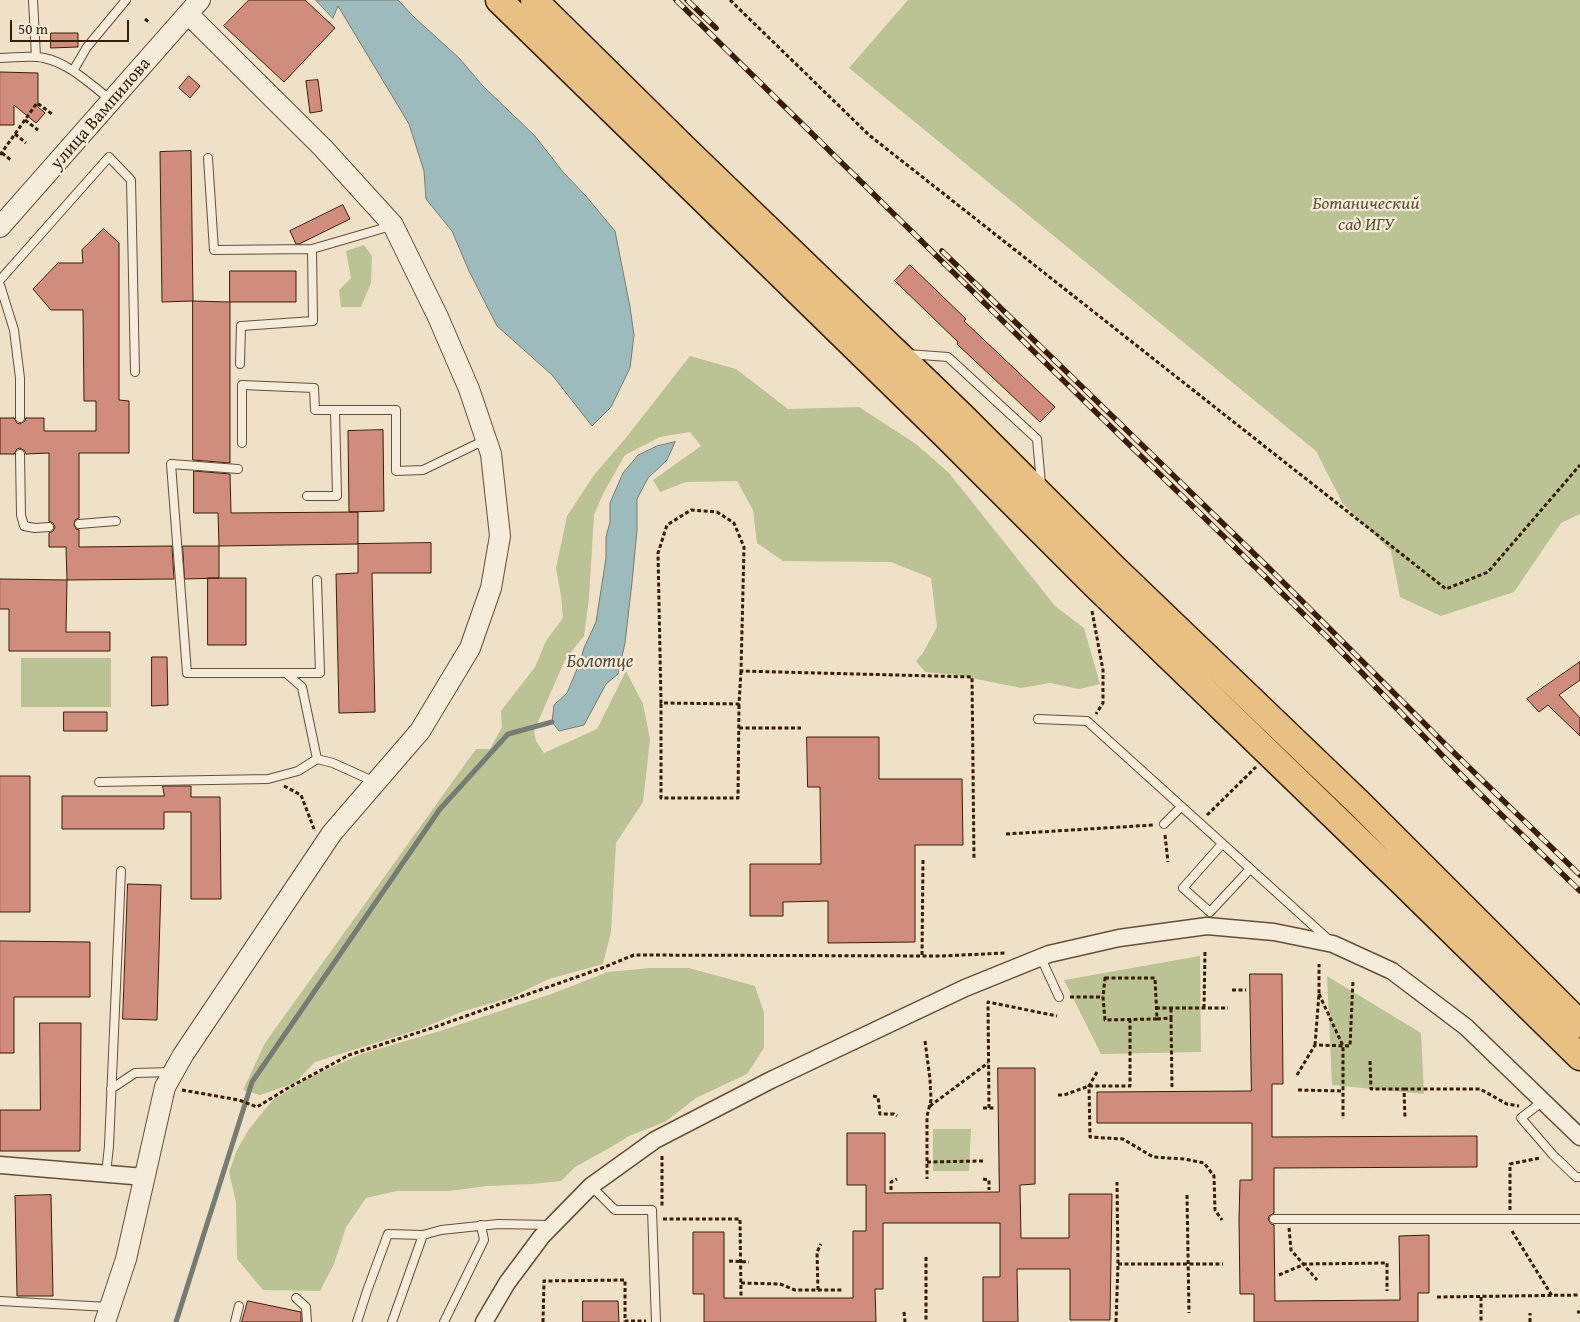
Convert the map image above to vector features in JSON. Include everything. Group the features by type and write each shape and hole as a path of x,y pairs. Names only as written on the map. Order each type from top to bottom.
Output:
{"main road":[{"path":"499,0 945,434 1095,585 1580,1057"},
{"path":"534,0 691,155 897,353 1134,588 1358,802 1580,1024"}],"street":[{"name":"улица Вампилова","path":"1,224 194,7"},
{"path":"108,1315 126,1259 165,1087 175,1080 183,1055 332,833 420,730 470,648 492,588 500,536 491,454 469,389 442,326 393,225 194,7"},
{"path":"484,1322 507,1283 552,1225 591,1186 655,1140 771,1080 965,988 1049,954 1119,938 1207,926 1274,932 1333,944 1392,971 1466,1027 1580,1137"},
{"path":"0,1165 145,1177"}],"lane":[{"path":"33,0 36,57"},
{"path":"73,71 86,47 126,0"},
{"path":"0,58 36,57 50,60 73,71 112,101"},
{"path":"0,280 110,157 131,180 135,372"},
{"path":"208,158 214,250 312,249 393,225"},
{"path":"240,364 241,326 313,321 312,249"},
{"path":"0,284 14,330 20,378 20,418"},
{"path":"897,353 948,358 1037,439 1042,496"},
{"path":"242,443 242,385 314,388 315,410 396,410 396,471 424,470 486,439"},
{"path":"307,496 337,496 334,410"},
{"path":"20,454 20,515 24,526 35,528 49,527"},
{"path":"238,469 172,464 187,673 320,673 317,580"},
{"path":"79,524 116,521"},
{"path":"286,673 302,687 317,759"},
{"path":"1038,719 1087,720 1333,944"},
{"path":"100,782 273,778 298,771 317,759 333,763 375,782"},
{"path":"1164,824 1181,806"},
{"path":"1222,844 1183,888 1196,900 1210,912 1250,869"},
{"path":"106,1174 121,871"},
{"path":"1041,958 1059,997"},
{"path":"111,1089 135,1073 175,1080"},
{"path":"1542,1101 1521,1118 1553,1155 1576,1177 1580,1177"},
{"path":"591,1186 615,1210 652,1210 656,1321"},
{"path":"1274,1219 1580,1219"},
{"path":"357,1322 388,1234 423,1235 441,1230 498,1224 552,1225"},
{"path":"444,1322 484,1240 481,1225"},
{"path":"392,1322 423,1235"},
{"path":"296,1298 306,1308 307,1322"},
{"path":"0,1301 108,1315"},
{"path":"235,1322 239,1306"}],"path":[{"path":"730,0 869,135 1446,589 1488,572 1580,465"},
{"path":"145,19 150,23"},
{"path":"12,160 1,154 37,103 52,114"},
{"path":"25,120 38,130"},
{"path":"14,134 26,143"},
{"path":"691,510 717,512 734,523 744,547 741,671 738,798 661,798 658,554 667,525 691,510"},
{"path":"1090,724 1103,703 1103,670 1091,607"},
{"path":"741,671 972,677 974,859"},
{"path":"661,703 739,704"},
{"path":"739,728 801,728"},
{"path":"273,778 301,795 315,830"},
{"path":"1199,823 1237,786"},
{"path":"1006,834 1164,824 1168,862"},
{"path":"922,956 923,860"},
{"path":"1204,1008 1205,950"},
{"path":"175,1080 257,1107 349,1055 489,1008 634,955 922,956 1006,953"},
{"path":"1298,1075 1315,1045 1320,964"},
{"path":"1157,1019 1155,978 1105,978 1103,997 1105,1020 1130,1020 1157,1019 1171,1018"},
{"path":"1315,1045 1350,1046 1353,980"},
{"path":"1232,990 1246,990"},
{"path":"1319,994 1343,1046 1343,1119"},
{"path":"1070,997 1103,997"},
{"path":"989,1108 988,1002 1057,1016"},
{"path":"1156,1008 1228,1008"},
{"path":"1171,1008 1172,1087"},
{"path":"1058,1095 1064,1095 1089,1086 1130,1086 1130,1020"},
{"path":"925,1041 930,1079 927,1179"},
{"path":"1370,1061 1371,1089 1480,1089 1507,1104 1521,1106"},
{"path":"930,1106 988,1063"},
{"path":"1096,1072 1089,1086 1090,1137 1123,1138 1153,1157 1184,1159 1204,1163 1214,1176 1214,1210 1222,1220"},
{"path":"1404,1089 1406,1118"},
{"path":"1298,1090 1343,1091"},
{"path":"873,1096 878,1097 880,1114 894,1114 898,1116"},
{"path":"984,1108 994,1108"},
{"path":"1552,1296 1511,1229 1510,1164 1553,1155"},
{"path":"662,1156 662,1219 740,1218 741,1296"},
{"path":"927,1162 983,1161"},
{"path":"983,1178 989,1180 989,1190"},
{"path":"890,1190 891,1182 897,1179"},
{"path":"1116,1182 1118,1264 1116,1322"},
{"path":"1187,1195 1189,1313"},
{"path":"1289,1238 1291,1250 1317,1280"},
{"path":"818,1290 817,1252 821,1244"},
{"path":"926,1258 926,1322"},
{"path":"729,1261 749,1262"},
{"path":"1279,1275 1305,1264 1387,1263 1387,1291"},
{"path":"1118,1264 1223,1264"},
{"path":"543,1322 544,1281 553,1280 625,1280 625,1321 656,1321"},
{"path":"741,1283 780,1284 795,1290 842,1290"},
{"path":"1437,1298 1580,1295"},
{"path":"1481,1297 1481,1322"},
{"path":"904,1312 906,1322"},
{"path":"1530,1313 1530,1322"}],"green space":[{"name":"Ботанический сад ИГУ","path":"908,0 1580,0 1580,514 1561,523 1514,592 1441,616 1400,597 1391,551 1343,504 1316,451 849,68"},
{"path":"364,245 372,256 371,283 361,307 341,307 339,290 351,278 346,251"},
{"path":"690,356 736,369 788,409 859,407 916,444 949,473 1055,606 1084,628 1100,684 1079,689 1050,683 1021,688 957,675 925,672 916,661 923,653 937,627 931,578 891,562 783,561 757,543 753,510 737,481 686,482 660,492 653,480 701,446 690,432 660,437 625,455 604,492 594,515 589,598 584,636 565,660 534,731 536,741 544,753 597,729 626,671 643,704 650,739 643,802 616,843 611,932 603,964 549,979 509,998 461,1012 423,1028 315,1062 295,1083 260,1095 243,1090 265,1043 476,749 490,749 502,727 501,711 535,667 546,641 563,618 556,568 567,516 594,475 625,439"},
{"path":"21,658 111,658 111,707 21,707"},
{"path":"1200,956 1201,1052 1101,1054 1064,980"},
{"path":"650,968 689,968 755,986 764,1013 764,1048 747,1074 696,1098 665,1122 629,1136 575,1167 561,1181 487,1186 449,1191 397,1191 366,1198 346,1227 334,1264 320,1291 263,1290 237,1259 236,1202 229,1172 237,1150 249,1129 273,1100 310,1077 361,1054 440,1031 554,993 608,972"},
{"path":"1327,976 1421,1033 1424,1094 1332,1085"},
{"path":"933,1129 971,1129 969,1171 933,1171"}],"water":[{"path":"316,0 398,0 459,58 483,86 535,136 563,172 615,231 634,335 630,368 611,407 592,426 552,375 497,326 469,271 452,231 426,199 424,171 409,124 338,6 333,18"},
{"name":"Болотце","path":"675,442 667,460 648,478 637,499 637,530 632,582 625,643 618,674 606,684 584,725 559,731 552,722 554,705 567,693 596,622 606,558 606,537 610,522 610,503 623,473 638,455 657,446"}],"building":[{"path":"249,0 305,0 335,28 284,82 224,26"},
{"path":"51,33 78,33 78,47 51,48"},
{"path":"0,72 38,73 38,107 45,113 36,123 14,105 14,125 0,125"},
{"path":"189,76 200,86 190,98 179,88"},
{"path":"318,80 322,111 310,113 306,81"},
{"path":"191,151 193,301 162,302 160,152"},
{"path":"343,205 350,219 296,244 290,231"},
{"path":"104,229 119,243 119,400 129,401 129,453 79,453 79,518 75,520 74,525 79,530 79,547 172,546 174,579 67,580 66,547 49,547 49,533 55,527 49,521 49,453 26,454 20,448 14,454 0,454 0,418 14,418 20,424 26,418 44,418 44,431 96,431 96,401 84,401 83,310 51,310 33,289 58,263 83,263 82,250"},
{"path":"910,265 966,319 964,321 1055,407 1040,422 957,344 958,342 895,281"},
{"path":"230,271 296,271 296,302 230,302"},
{"path":"193,301 230,302 230,463 193,460"},
{"path":"383,430 384,511 349,512 348,431"},
{"path":"194,471 230,474 231,513 358,512 358,544 219,546 218,513 194,513"},
{"path":"431,543 431,573 372,573 375,712 339,713 336,574 358,573 358,544"},
{"path":"183,546 219,546 219,578 185,579"},
{"path":"208,578 246,578 246,645 208,645"},
{"path":"0,579 67,580 66,632 110,632 110,651 9,651 9,609 0,609"},
{"path":"152,657 167,657 168,705 152,706"},
{"path":"1580,662 1580,680 1559,695 1580,718 1580,736 1548,705 1539,712 1527,699"},
{"path":"64,712 107,712 107,731 64,731"},
{"path":"807,737 879,737 879,779 962,779 963,845 915,845 915,942 828,943 828,901 783,902 783,916 750,916 750,864 821,864 820,787 808,787"},
{"path":"0,776 30,776 30,912 0,912"},
{"path":"163,786 191,786 191,797 220,797 221,899 191,899 191,812 164,812 164,829 62,829 62,796 164,796"},
{"path":"128,884 161,885 157,1020 123,1019"},
{"path":"0,941 90,942 90,997 14,997 14,1053 0,1053"},
{"path":"1250,974 1282,974 1283,1084 1272,1084 1272,1137 1477,1136 1477,1167 1274,1168 1274,1213 1268,1219 1274,1225 1275,1301 1400,1300 1399,1236 1429,1235 1429,1293 1418,1293 1418,1322 1254,1322 1254,1294 1240,1294 1239,1220 1240,1180 1252,1180 1252,1123 1097,1123 1097,1092 1251,1091"},
{"path":"40,1023 81,1023 80,1151 0,1151 0,1110 40,1110"},
{"path":"998,1068 1035,1068 1035,1184 1020,1185 1021,1238 1069,1238 1069,1194 1112,1194 1110,1320 1070,1320 1070,1269 1017,1269 1018,1322 983,1322 983,1277 1000,1277 1000,1223 883,1223 883,1289 875,1289 876,1322 704,1322 704,1294 693,1294 693,1232 724,1232 724,1298 853,1298 853,1231 866,1231 866,1185 847,1185 847,1133 885,1133 885,1193 999,1192"},
{"path":"51,1195 53,1296 17,1296 15,1196"},
{"path":"248,1301 301,1312 301,1322 242,1322"},
{"path":"583,1301 618,1301 619,1322 583,1322"}],"waterway":[{"path":"176,1322 252,1082 440,809 508,734 552,722"}],"railway":[{"path":"676,0 1328,638 1476,790 1580,891"},
{"path":"687,0 716,28"},
{"path":"942,251 1274,573 1447,746 1580,875"}]}
